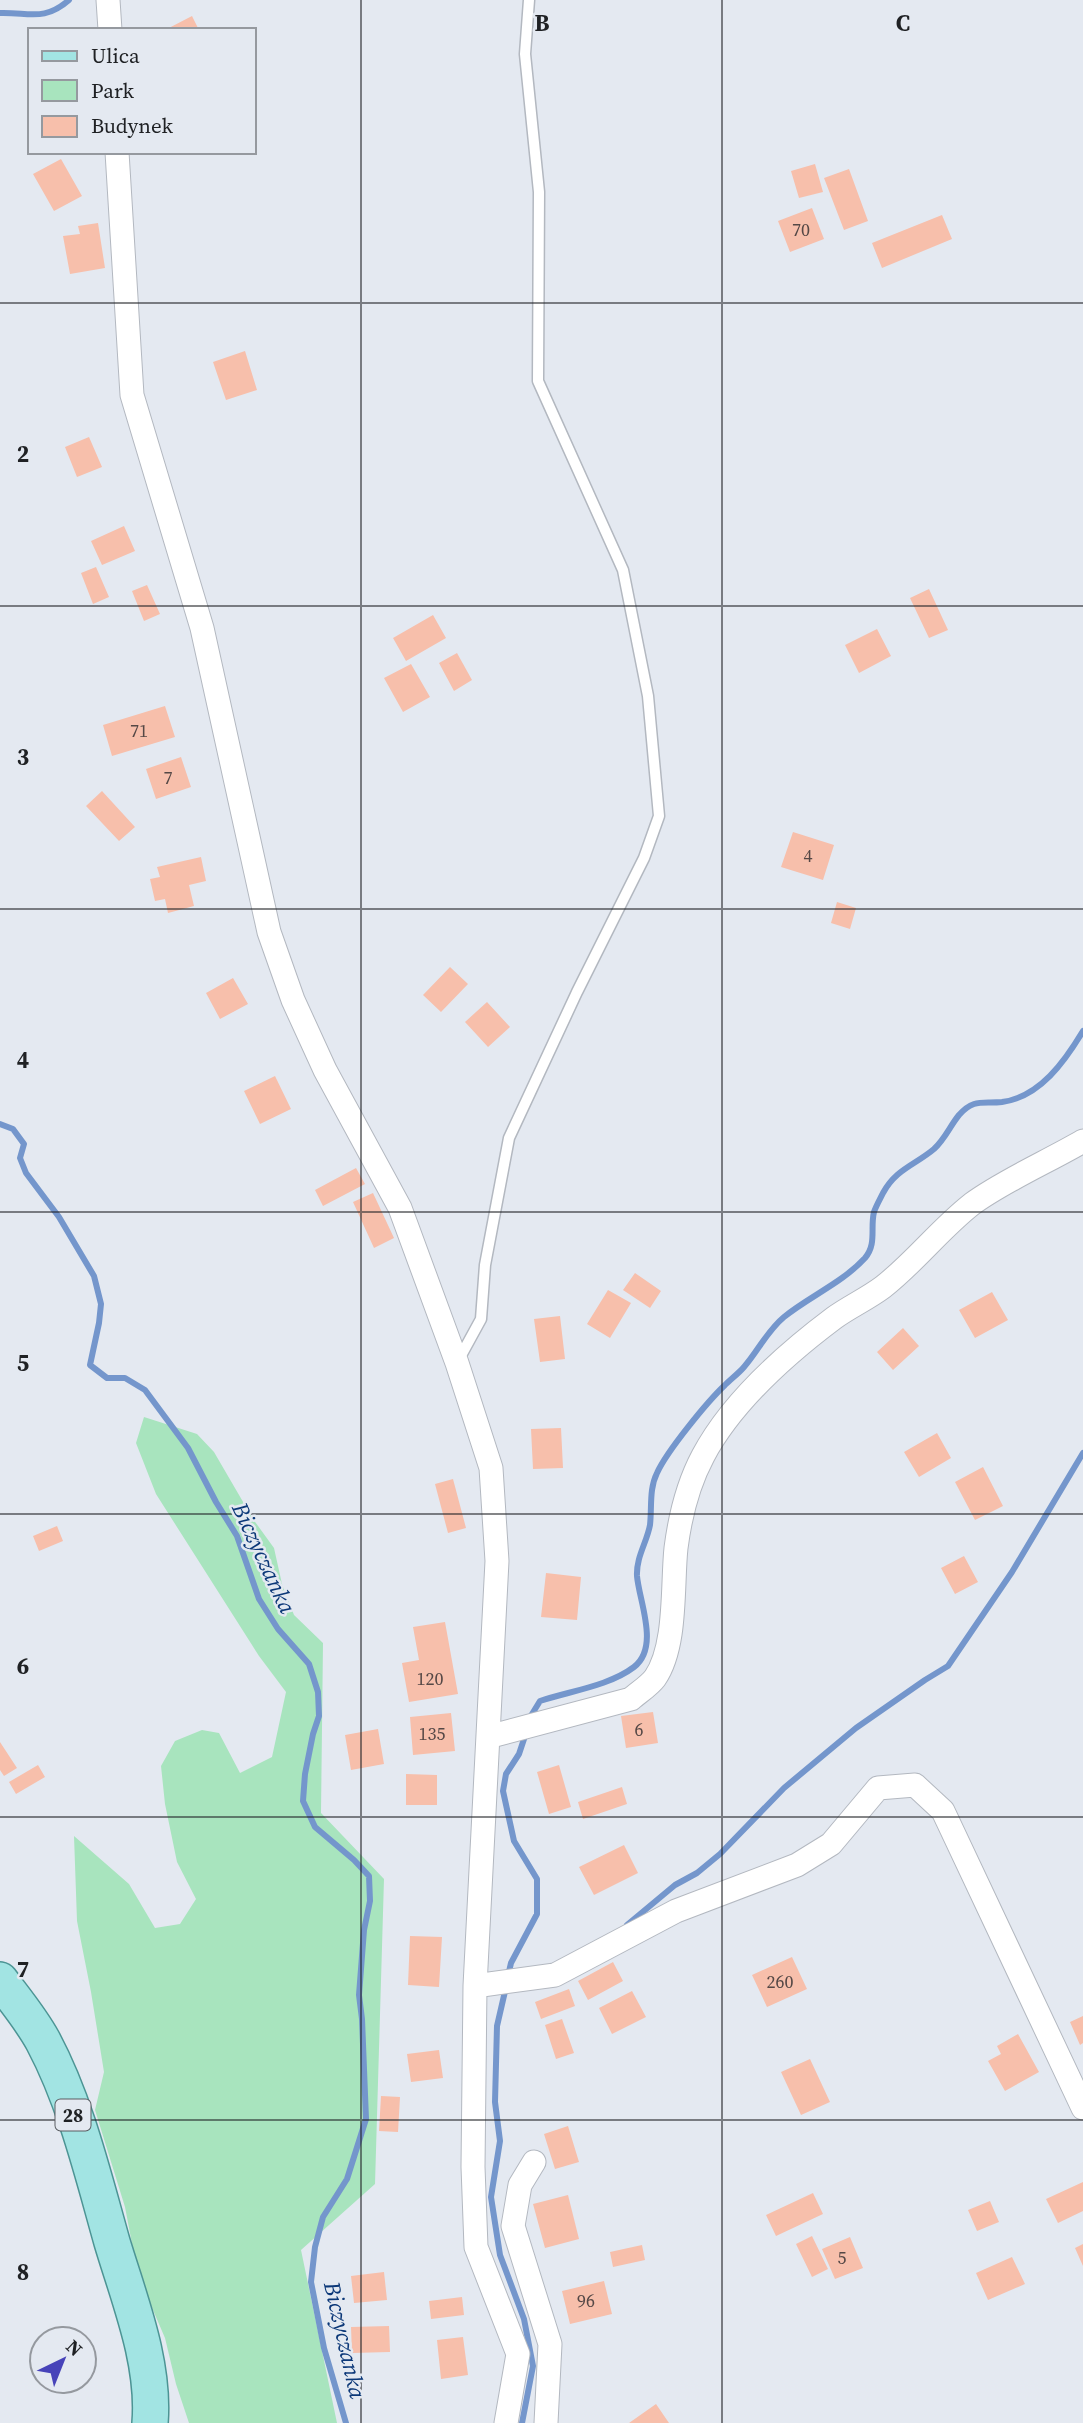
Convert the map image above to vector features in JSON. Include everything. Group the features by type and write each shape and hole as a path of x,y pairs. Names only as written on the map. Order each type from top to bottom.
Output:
{"main road":[{"name":"28","path":"0,1980 31,2021 57,2071 88,2160 147,2369 150,2423"}],"street":[{"path":"108,0 110,28"},
{"path":"117,154 132,395 202,628 269,932 293,1000 325,1070 400,1208 457,1363 491,1468 496,1561 475,1986 473,2167 476,2246 517,2354 506,2423"},
{"path":"488,1737 631,1699 655,1677 666,1650 676,1545 692,1478 714,1437 763,1379 822,1327 868,1298 901,1272 934,1237 974,1202 1083,1141"},
{"path":"475,1986 555,1975 676,1911 797,1865 831,1844 878,1788 915,1785 943,1811 1083,2108"},
{"path":"534,2162 520,2185 513,2226 550,2344 546,2423"},
{"path":"517,2354 550,2344"}],"lane":[{"path":"457,1363 481,1319 485,1265 509,1138 577,992 644,858 659,816 648,696 623,570 538,381 539,192 525,54 529,0"}],"green space":[{"path":"144,1417 197,1434 214,1452 253,1519 274,1548 282,1584 294,1615 323,1643 321,1813 384,1879 375,2184 301,2250 337,2423 189,2423 165,2338 138,2275 125,2207 95,2110 104,2072 77,1921 74,1836 129,1884 155,1928 180,1924 196,1899 177,1862 165,1804 161,1766 175,1741 202,1730 219,1733 240,1773 272,1757 286,1692 259,1656 156,1494 136,1443"}],"building":[{"path":"192,16 198,28 169,28"},
{"path":"61,159 82,196 54,211 33,174"},
{"path":"815,164 823,192 799,198 791,171"},
{"path":"849,169 868,221 844,230 824,178"},
{"path":"812,208 824,239 790,252 778,221"},
{"path":"942,215 952,239 882,268 872,243"},
{"path":"98,223 105,268 70,274 63,236 80,234 78,226"},
{"path":"245,351 257,390 226,400 213,362"},
{"path":"89,437 102,467 77,477 65,447"},
{"path":"124,526 135,551 102,565 91,541"},
{"path":"96,567 109,597 93,604 81,573"},
{"path":"147,585 160,614 144,621 132,591"},
{"path":"929,589 948,630 929,638 910,598"},
{"path":"433,615 446,638 406,661 393,638"},
{"path":"877,629 891,656 859,673 845,645"},
{"path":"457,653 472,680 454,691 439,663"},
{"path":"411,664 430,697 403,712 384,678"},
{"path":"165,706 175,737 112,756 103,725"},
{"path":"181,757 191,787 156,799 146,769"},
{"path":"102,791 135,827 119,841 86,806"},
{"path":"793,832 834,845 823,880 781,867"},
{"path":"201,857 206,881 189,885 194,906 168,913 165,899 155,901 150,879 160,877 157,867"},
{"path":"837,902 856,908 850,929 831,923"},
{"path":"450,967 468,984 441,1012 423,995"},
{"path":"233,978 248,1004 220,1019 206,993"},
{"path":"487,1002 510,1027 488,1047 465,1022"},
{"path":"275,1076 291,1109 260,1124 244,1091"},
{"path":"356,1168 365,1184 323,1206 315,1190"},
{"path":"373,1193 394,1238 374,1248 353,1202"},
{"path":"635,1273 661,1291 650,1308 623,1290"},
{"path":"608,1290 631,1303 610,1338 587,1324"},
{"path":"992,1292 1008,1320 975,1338 959,1310"},
{"path":"560,1316 565,1359 540,1362 534,1319"},
{"path":"903,1328 919,1346 893,1370 877,1352"},
{"path":"561,1428 563,1468 533,1469 531,1429"},
{"path":"937,1433 951,1458 919,1477 904,1452"},
{"path":"983,1467 1003,1506 975,1520 955,1482"},
{"path":"453,1479 466,1528 448,1533 435,1484"},
{"path":"57,1526 63,1541 39,1551 33,1536"},
{"path":"964,1556 978,1582 955,1594 941,1568"},
{"path":"546,1573 581,1577 577,1620 541,1617"},
{"path":"445,1622 458,1694 409,1702 402,1663 419,1660 413,1627"},
{"path":"653,1712 658,1743 626,1748 621,1716"},
{"path":"451,1713 455,1751 413,1755 410,1717"},
{"path":"378,1729 384,1764 351,1770 345,1735"},
{"path":"0,1742 17,1768 4,1776 0,1770"},
{"path":"38,1765 45,1777 16,1794 9,1782"},
{"path":"559,1765 571,1807 549,1814 537,1772"},
{"path":"406,1774 437,1775 437,1805 406,1805"},
{"path":"622,1787 627,1804 583,1819 578,1802"},
{"path":"624,1845 638,1873 594,1895 579,1867"},
{"path":"410,1936 442,1937 439,1987 408,1985"},
{"path":"792,1957 807,1989 767,2007 752,1975"},
{"path":"613,1962 623,1981 588,2000 578,1981"},
{"path":"569,1989 575,2006 541,2019 535,2002"},
{"path":"632,1991 646,2017 612,2034 599,2008"},
{"path":"1083,2016 1083,2043 1080,2045 1070,2022"},
{"path":"562,2019 574,2053 556,2059 545,2025"},
{"path":"1018,2034 1039,2072 1005,2091 988,2061 1001,2054 997,2046"},
{"path":"439,2050 443,2078 411,2082 407,2054"},
{"path":"810,2059 830,2102 801,2115 781,2072"},
{"path":"381,2096 400,2097 398,2132 379,2131"},
{"path":"568,2126 579,2162 555,2169 544,2134"},
{"path":"1083,2182 1083,2211 1058,2223 1046,2199"},
{"path":"813,2193 823,2214 776,2236 766,2215"},
{"path":"568,2195 579,2239 545,2248 533,2204"},
{"path":"990,2201 999,2222 977,2231 968,2210"},
{"path":"812,2236 828,2269 812,2277 796,2244"},
{"path":"850,2237 863,2268 835,2279 822,2249"},
{"path":"1083,2244 1083,2266 1075,2248"},
{"path":"642,2245 645,2260 613,2267 610,2252"},
{"path":"1012,2257 1025,2284 988,2300 976,2273"},
{"path":"384,2272 387,2300 354,2303 351,2276"},
{"path":"604,2281 612,2314 570,2324 562,2291"},
{"path":"462,2297 464,2315 431,2319 429,2301"},
{"path":"389,2326 390,2352 352,2353 351,2327"},
{"path":"463,2337 468,2375 441,2379 437,2340"},
{"path":"656,2404 669,2423 629,2423"}],"waterway":[{"path":"0,13 44,14 69,0"},
{"path":"529,1719 540,1701 613,1679 634,1667 642,1658 647,1636 637,1569 650,1525 653,1485 669,1452 688,1427 744,1367 778,1323 794,1309 846,1275 865,1258 872,1242 874,1212 894,1178 934,1149 969,1106 1016,1099 1040,1085 1068,1054 1083,1031"},
{"name":"Biczyczanka","path":"0,1124 13,1129 24,1144 20,1158 26,1173 59,1217 94,1276 101,1304 90,1365 107,1378 125,1378 145,1390 188,1448 237,1536 259,1599 278,1629 309,1664 318,1692 319,1716 305,1774 303,1801 315,1827 369,1876 370,1901 364,1930 359,1995 366,2119 347,2179 323,2217 315,2247 311,2282 324,2348 346,2423"},
{"path":"627,1925 675,1885 697,1873 720,1854 784,1788 856,1728 948,1666 1012,1572 1083,1453"},
{"path":"508,1976 511,1963 537,1914 537,1879 514,1841 503,1791 506,1774 519,1754 526,1733"},
{"path":"506,1987 497,2026 495,2102 500,2141 491,2197 500,2255 524,2319 533,2366 522,2423"}]}
